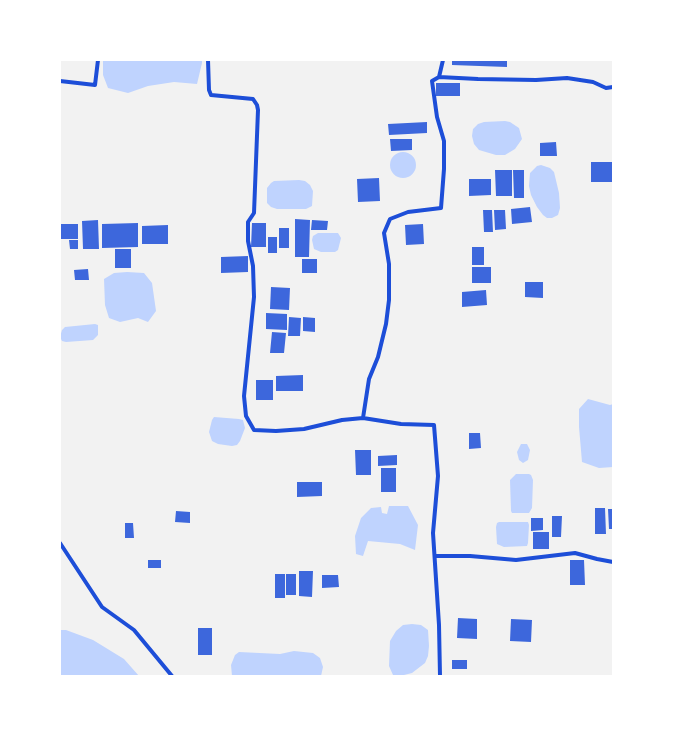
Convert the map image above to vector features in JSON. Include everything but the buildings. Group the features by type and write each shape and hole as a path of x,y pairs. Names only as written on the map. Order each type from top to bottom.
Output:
{"street":[{"path":"60,81 95,85 98,60"},
{"path":"208,60 209,90 211,95 253,99 258,110 254,213 248,222 248,241 253,266 254,297 244,396 246,416 254,430 276,431 304,428 342,420 363,418 401,424 434,425 438,476 433,534 439,625 440,676"},
{"path":"439,77 443,60"},
{"path":"363,418 369,379 378,358 386,324 389,300 389,264 384,232 390,219 408,212 441,208 444,169 444,141 437,117 432,81 439,77 536,80 567,78 593,82 606,88 613,88"},
{"path":"60,543 102,607 134,630 172,676"},
{"path":"435,556 470,556 516,560 575,552 613,562"}],"water":[{"path":"103,60 202,60 202,63 197,84 174,82 148,86 128,93 108,88 103,75"},
{"path":"484,122 510,122 519,128 522,139 515,149 505,155 496,155 479,150 474,144 472,136 473,129 478,124"},
{"path":"403,152 412,156 416,165 412,174 403,178 394,174 390,165 394,156"},
{"path":"541,165 550,168 554,172 559,193 560,208 558,215 552,218 547,218 537,207 531,195 529,186 530,173 537,166"},
{"path":"274,181 305,181 310,185 313,191 312,206 306,209 277,209 271,207 267,203 267,188 271,183"},
{"path":"318,233 338,233 341,238 338,250 335,252 321,252 314,249 312,240 313,236"},
{"path":"114,273 144,273 152,283 156,311 148,322 138,318 120,322 109,318 105,305 104,279"},
{"path":"98,325 98,335 93,340 66,342 62,341 60,337 62,330 65,327"},
{"path":"588,399 610,405 613,404 613,467 599,468 582,462 579,409"},
{"path":"214,417 243,420 245,428 237,445 232,446 218,444 212,441 209,432"},
{"path":"521,444 527,444 530,450 528,460 523,463 519,460 517,452"},
{"path":"516,474 529,474 533,480 532,508 529,513 512,513 511,511 510,480"},
{"path":"389,506 408,506 418,525 415,550 400,544 368,541 363,556 356,554 355,536 361,518 371,508 381,507 382,513 387,514"},
{"path":"528,522 527,546 504,547 497,544 496,527 497,523"},
{"path":"403,625 421,625 428,630 428,656 425,663 412,673 400,676 393,675 389,666 390,641 396,631"},
{"path":"60,630 66,630 93,640 124,659 139,676 60,676"},
{"path":"294,651 313,653 320,658 323,667 321,676 232,676 231,665 235,655 239,652 280,654"}]}
